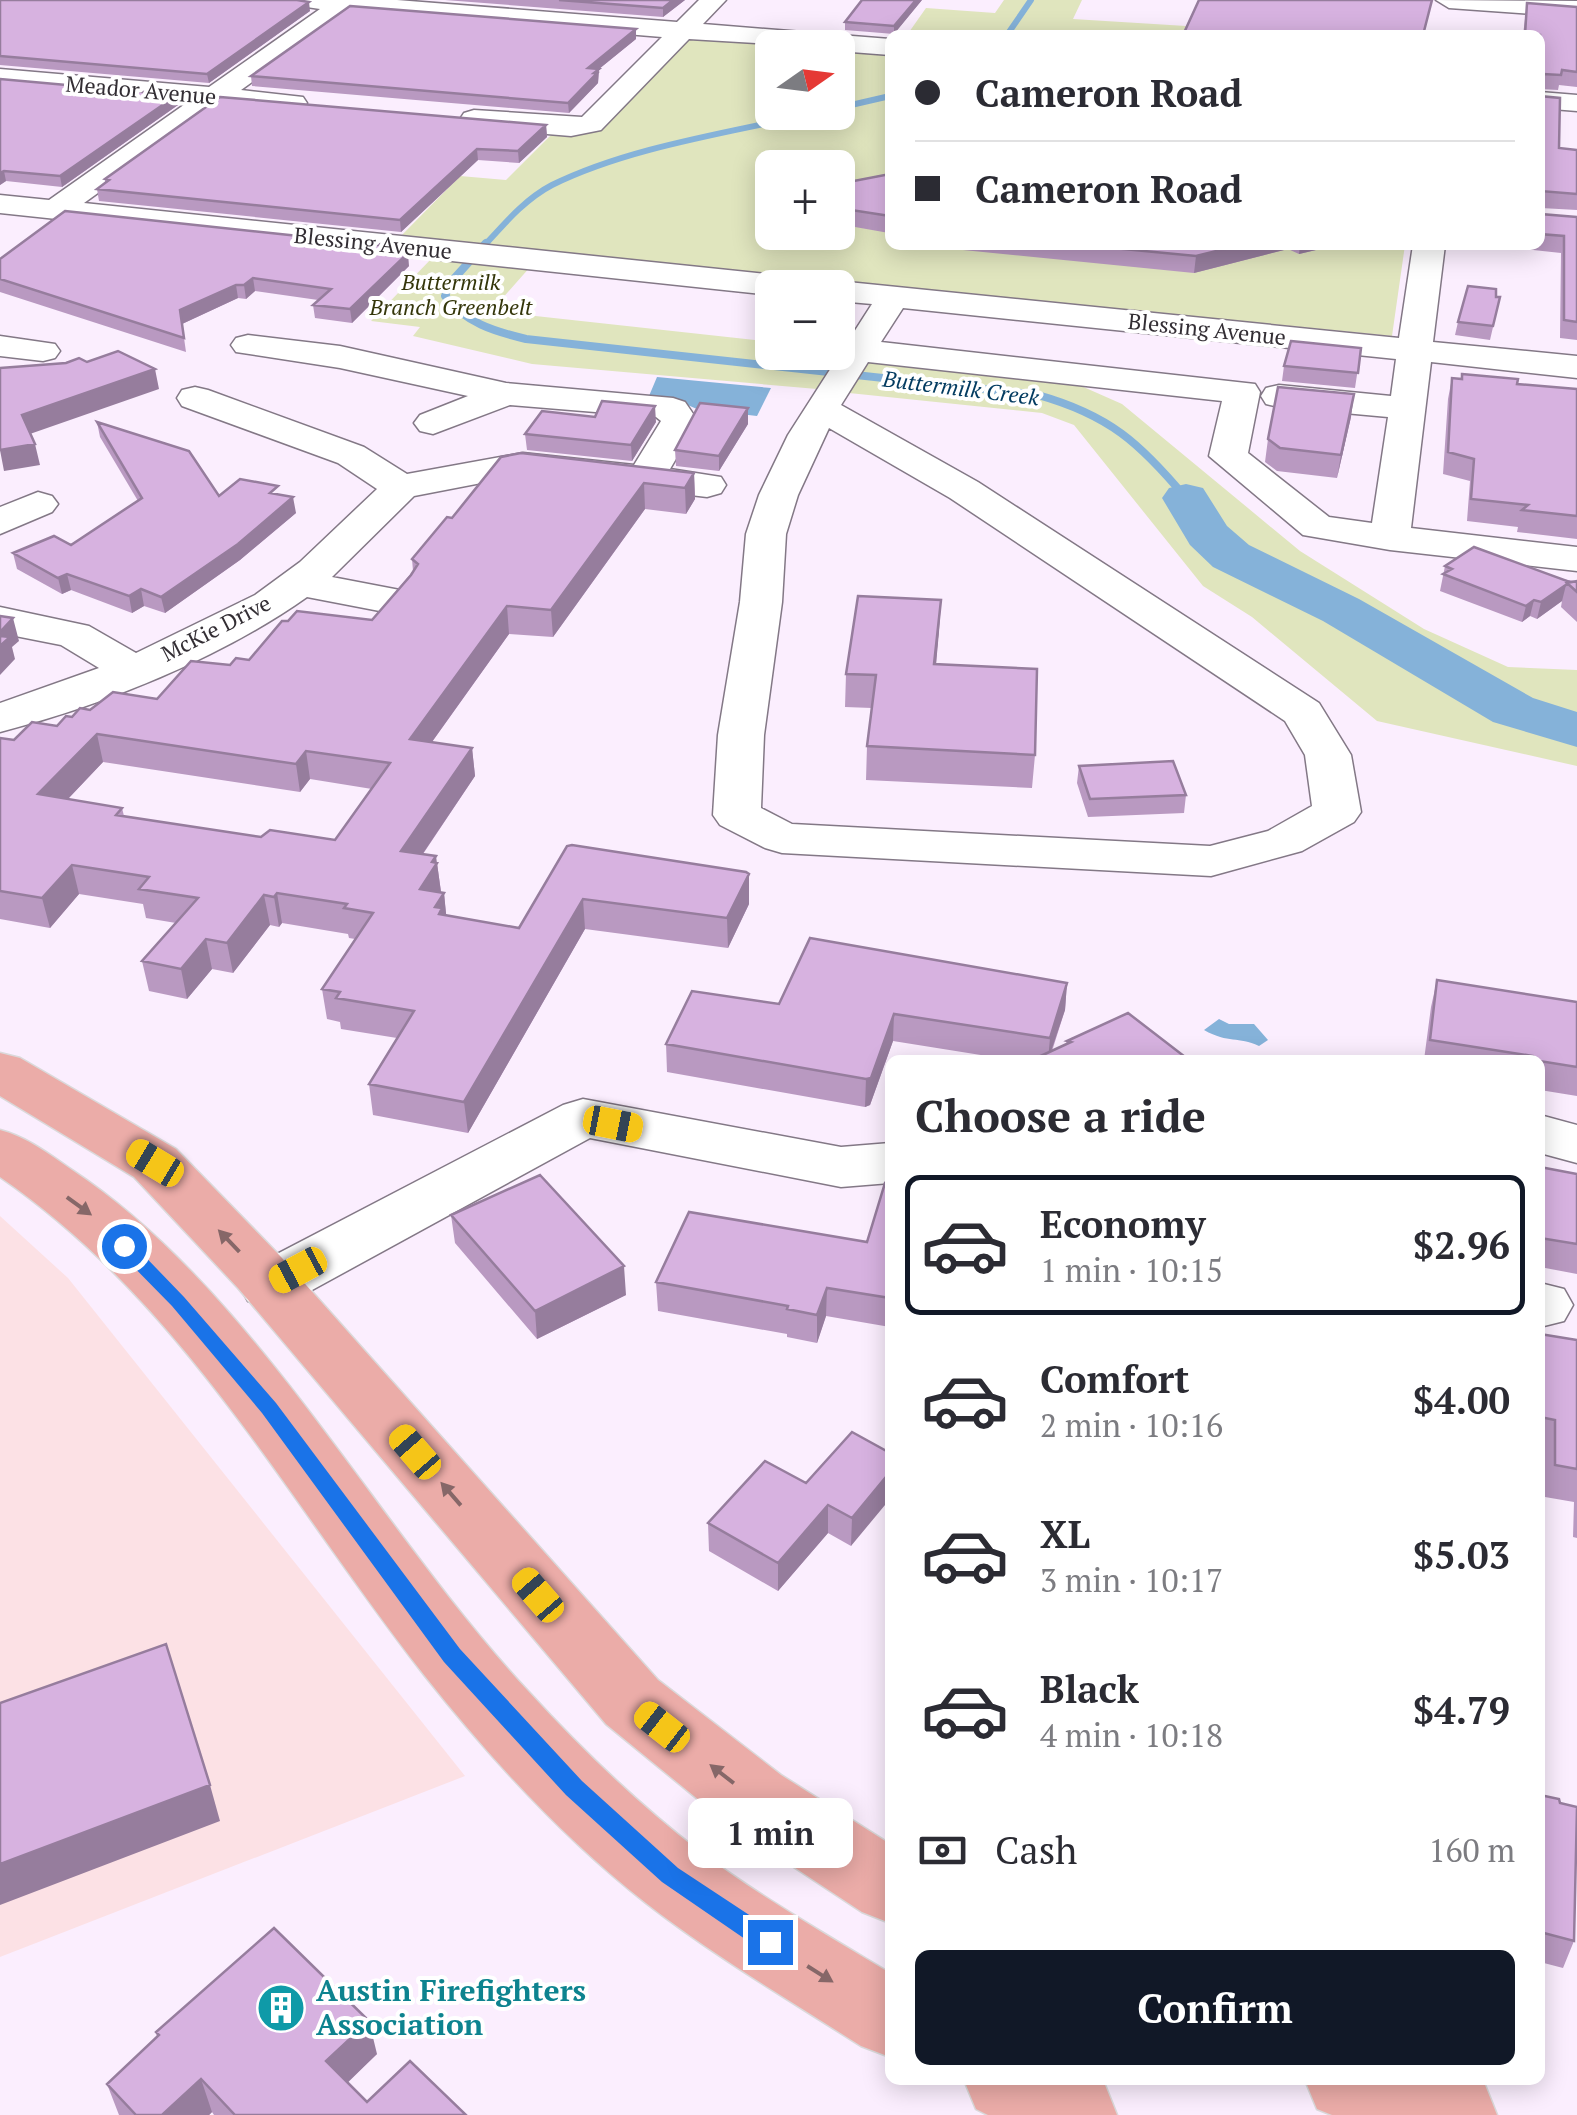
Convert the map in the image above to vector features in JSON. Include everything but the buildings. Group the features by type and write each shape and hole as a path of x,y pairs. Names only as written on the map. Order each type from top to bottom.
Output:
{"main road":[{"path":"0,1071 155,1163 270,1285 632,1702 754,1799 885,1884"},
{"path":"0,1149 98,1219 178,1302 269,1408 452,1656 574,1788 670,1875 885,2015"},
{"path":"269,1408 340,1366"},
{"path":"1016,2085 1075,2115"},
{"path":"1362,2085 1455,2115"}],"street":[{"path":"302,0 885,47"},
{"path":"448,117 580,127 591,124 713,0"},
{"path":"1450,0 1577,9"},
{"path":"1459,30 1463,0"},
{"path":"55,210 347,2"},
{"path":"70,83 109,58"},
{"name":"Meador Avenue","path":"0,77 330,106"},
{"path":"1545,100 1577,103"},
{"name":"Blessing Avenue","path":"0,204 755,283"},
{"path":"1390,538 1428,250"},
{"name":"Blessing Avenue","path":"855,293 1411,381 1577,367"},
{"path":"842,377 995,510 1303,713 1328,756 1337,812 1285,841 1211,861 782,838 737,815 735,772 762,595 767,528 798,456 842,377 894,297"},
{"path":"248,345 351,454 401,487 524,464 707,485"},
{"path":"0,346 43,351"},
{"path":"842,377 1119,379 1242,392 1411,381 1577,399"},
{"path":"195,398 283,386 506,394 646,404 672,410 680,421 646,477"},
{"path":"1242,392 1228,456 1317,527 1577,560"},
{"path":"433,423 506,394"},
{"name":"McKie Drive","path":"0,718 191,644 300,583 401,487"},
{"path":"0,522 38,504"},
{"path":"300,583 390,600"},
{"path":"0,620 44,626 74,636 132,669"},
{"path":"270,1285 583,1118 842,1167 885,1163"},
{"path":"1545,1135 1577,1144"}],"shaded area":[{"path":"0,1216 68,1278 465,1776 0,1957"}],"green space":[{"path":"1004,0 1082,0 1073,19 1186,26 1184,30 911,30 926,8 995,13"},
{"path":"691,37 755,42 755,130 855,130 855,49 885,51 885,250 1404,250 1392,336 855,283 855,270 755,270 755,273 399,238 460,176 506,180 554,132 572,133"},
{"name":"Buttermilk Branch Greenbelt","path":"433,257 531,266 491,311 755,340 755,370 829,370 817,389 532,364 413,336 420,327 371,321"},
{"path":"866,359 1079,385 1122,404 1300,551 1424,629 1508,667 1577,670 1577,766 1377,721 1252,617 1203,586 1074,425 1042,413 849,393"}],"water":[{"path":"657,377 771,388 757,416 697,409 671,398 649,396"},
{"path":"1219,1019 1229,1024 1254,1024 1268,1040 1259,1046 1204,1030"}],"waterway":[{"name":"Buttermilk Creek","path":"1010,30 1031,0"},
{"name":"Buttermilk Creek","path":"855,104 885,97"},
{"name":"Buttermilk Creek","path":"484,246 533,197 583,171 649,150 755,126"},
{"name":"Buttermilk Creek","path":"486,243 451,282 445,296 462,313 491,329 526,339 1038,395 1085,412 1121,433 1186,498"},
{"name":"Buttermilk Creek","path":"1186,498 1207,535 1231,556 1341,610 1513,710 1577,730"}],"place":[{"name":"Austin Firefighters Association","path":"281,2008"}],"route":[{"path":"124,1246 269,1408 452,1656 574,1788 670,1875 770,1942"}]}
